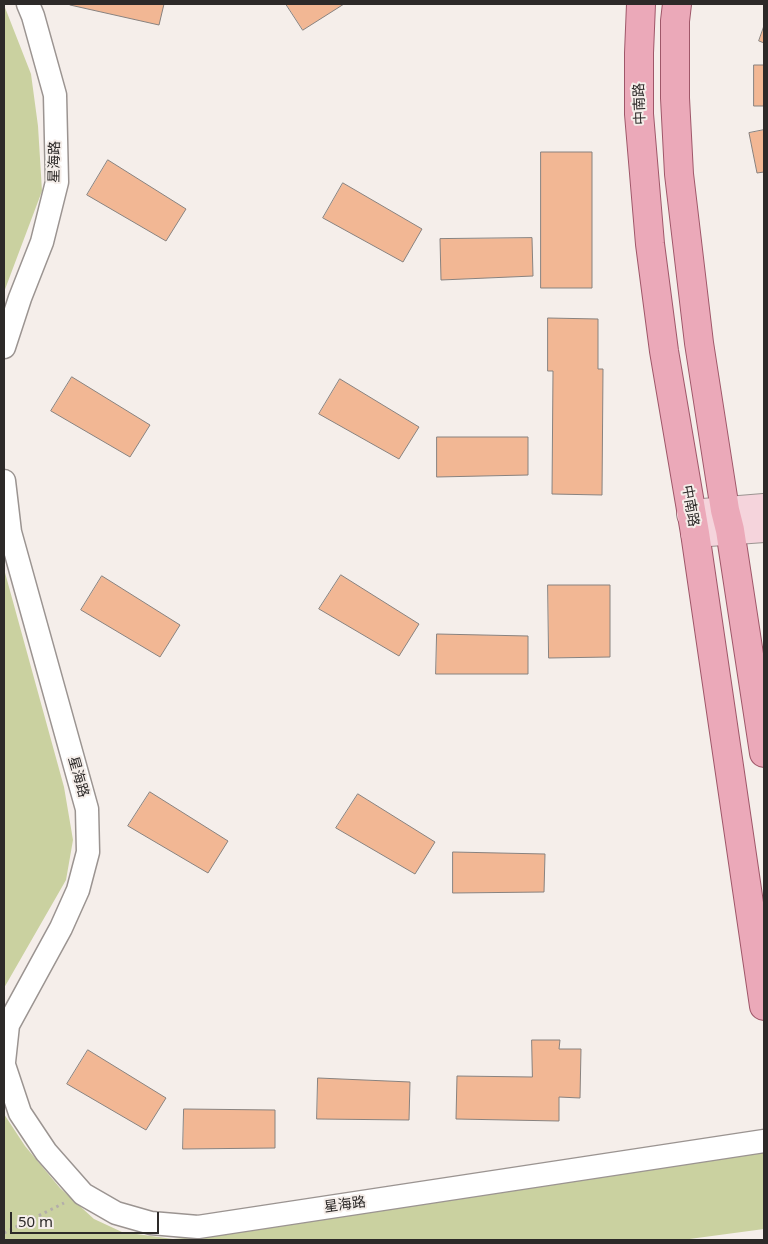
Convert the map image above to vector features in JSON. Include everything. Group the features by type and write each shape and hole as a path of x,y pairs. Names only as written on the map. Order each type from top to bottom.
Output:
{"main road":[{"name":"中南路","path":"641,4 639,114 650,244 664,351 693,523 764,1006"},
{"path":"677,4 675,21 675,98 679,174 698,343 764,753"},
{"path":"693,523 728,520 764,508"},
{"path":"728,520 764,528"}],"street":[{"name":"星海路","path":"4,347 20,298 42,242 57,182 55,95 28,4"},
{"name":"星海路","path":"4,481 10,532 87,809 88,852 78,890 61,928 8,1025 4,1064 20,1113 46,1152 83,1194 116,1213 151,1223 198,1227 764,1141"},
{"path":"728,520 764,499"}],"path":[{"path":"4,1233 83,1194"}],"green space":[{"path":"4,5 31,74 38,126 42,191 4,292"},
{"path":"4,569 64,787 73,840 66,880 4,988"},
{"path":"4,1114 25,1146 60,1188 94,1219 122,1232 173,1239 219,1235 764,1147 764,1229 682,1240 4,1240"}],"building":[{"path":"70,4 164,4 159,25"},
{"path":"286,4 344,4 303,30"},
{"path":"764,26 764,43 759,41"},
{"path":"754,65 764,65 764,106 754,106"},
{"path":"764,130 764,172 757,173 749,133"},
{"path":"541,152 592,152 592,288 541,288"},
{"path":"108,160 186,209 166,241 87,195"},
{"path":"343,183 422,229 403,262 323,218"},
{"path":"532,238 533,276 441,280 440,239"},
{"path":"548,318 598,319 598,369 603,369 602,495 552,494 553,371 548,371"},
{"path":"72,377 150,425 130,457 51,411"},
{"path":"340,379 419,427 399,459 319,414"},
{"path":"437,437 528,437 528,475 437,477"},
{"path":"341,575 419,624 399,656 319,609"},
{"path":"102,576 180,625 160,657 81,610"},
{"path":"548,585 610,585 610,657 549,658"},
{"path":"437,634 528,636 528,674 436,674"},
{"path":"150,792 228,841 208,873 128,826"},
{"path":"358,794 435,842 415,874 336,828"},
{"path":"453,852 545,854 544,892 453,893"},
{"path":"532,1040 560,1040 559,1049 581,1049 580,1098 559,1097 559,1121 456,1119 457,1076 532,1077"},
{"path":"88,1050 166,1098 146,1130 67,1084"},
{"path":"318,1078 410,1082 409,1120 317,1119"},
{"path":"184,1109 275,1110 275,1148 183,1149"}]}
